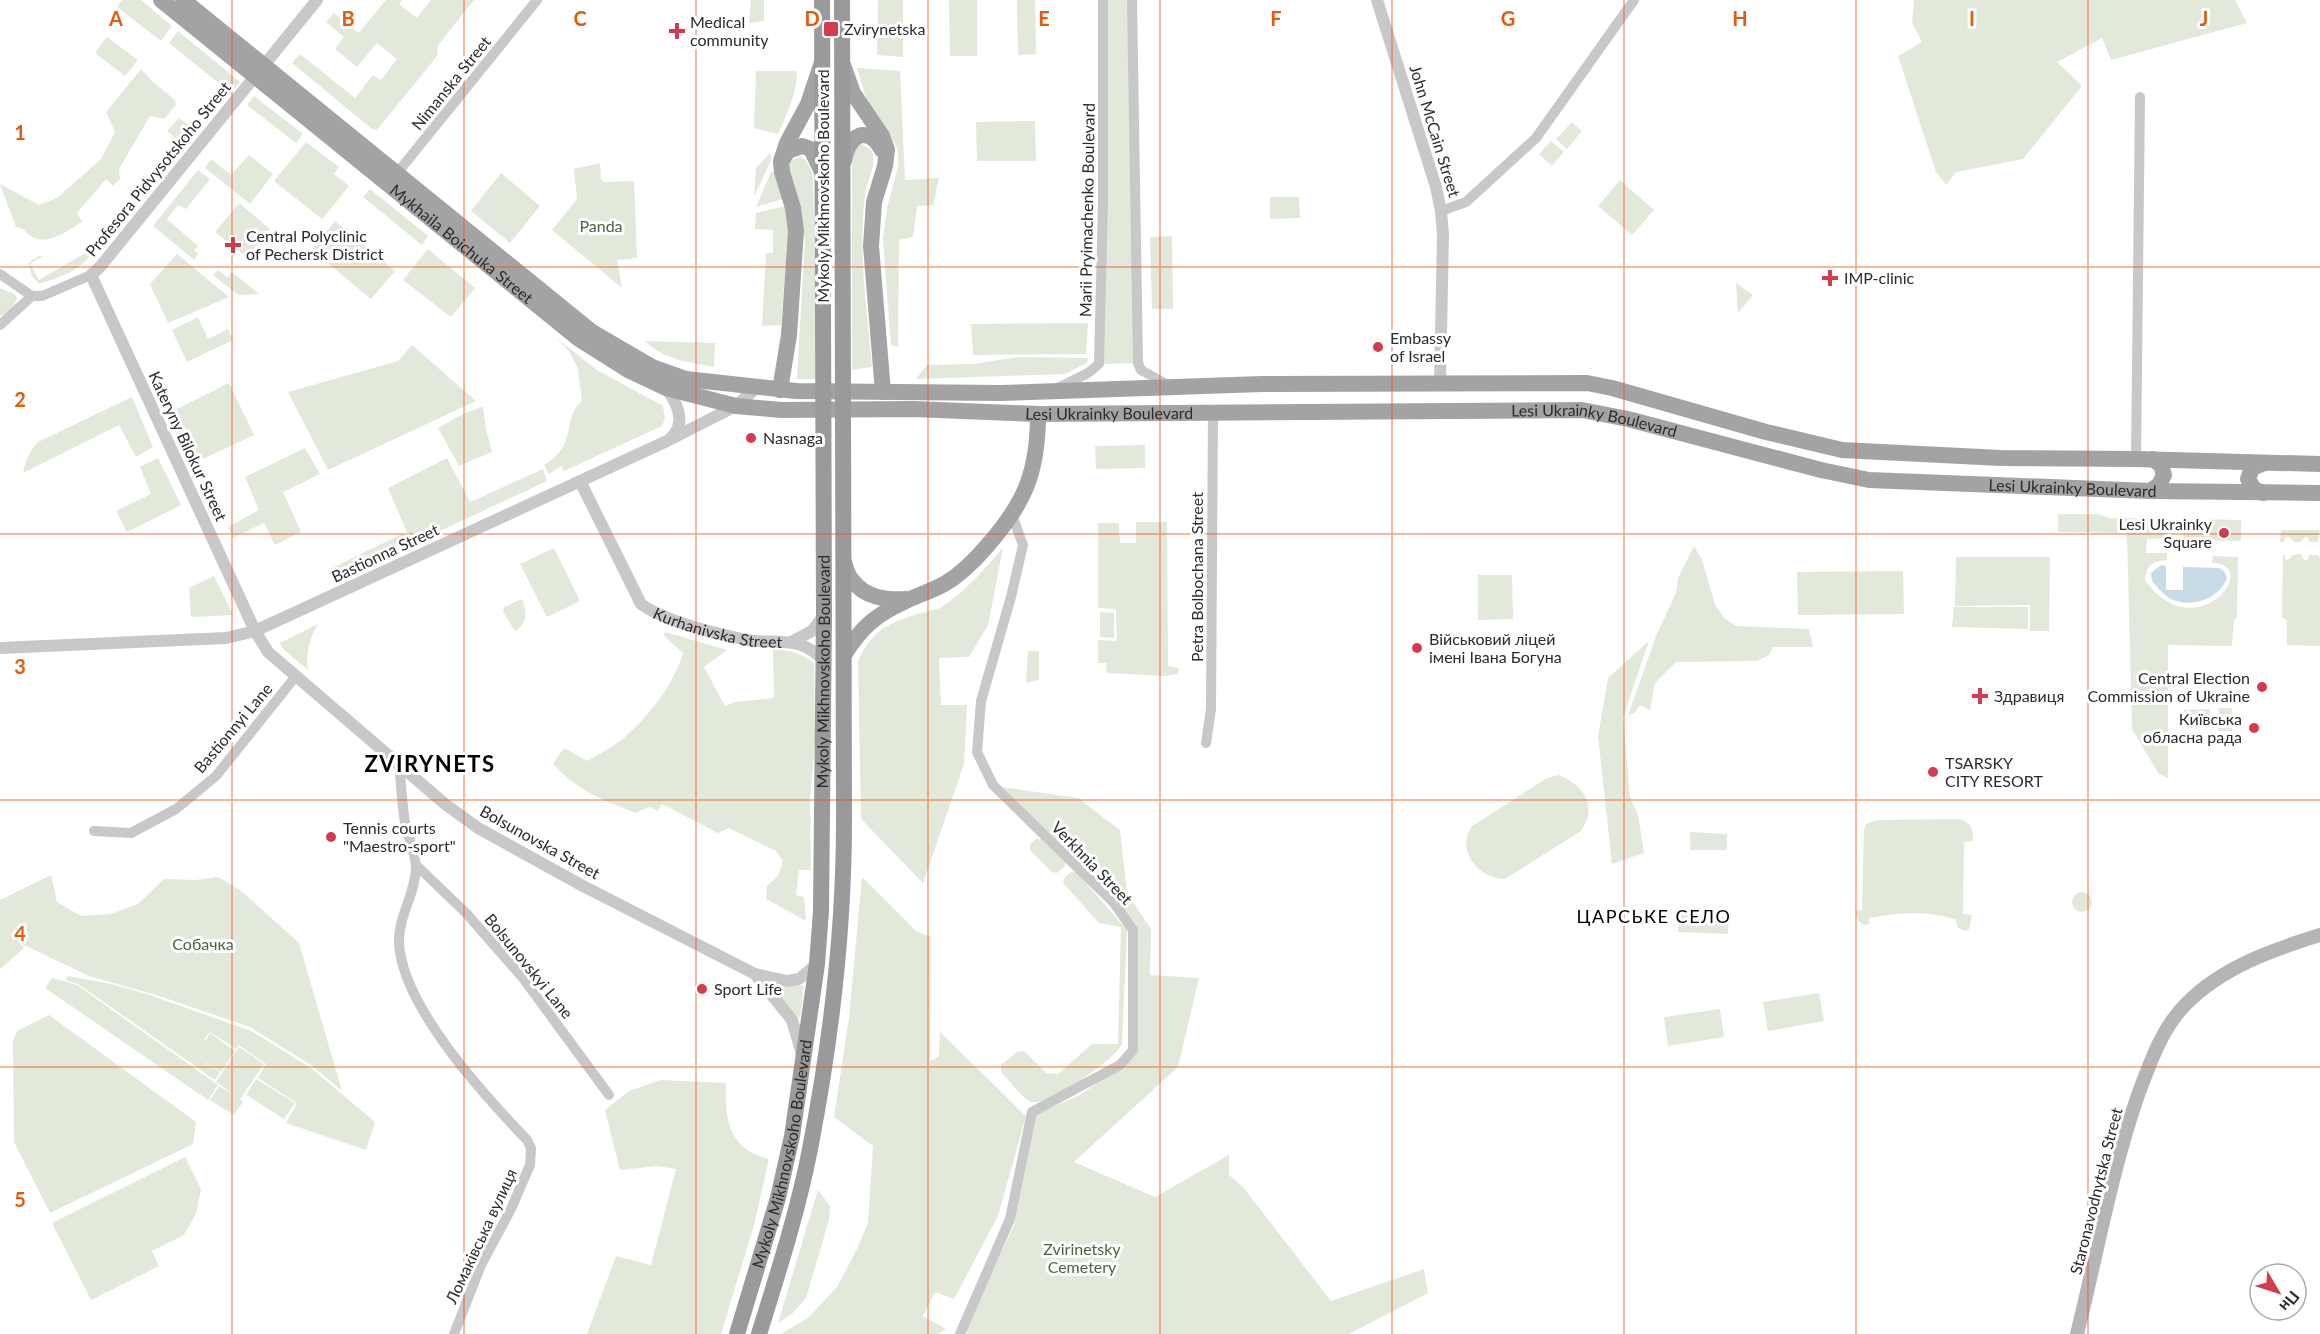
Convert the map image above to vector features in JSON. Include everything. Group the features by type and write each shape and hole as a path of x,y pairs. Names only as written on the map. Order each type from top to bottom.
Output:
{"highway":[{"name":"Mykoly Mikhnovskoho Boulevard","path":"737,1334 778,1198 792,1136 817,964 822,860 824,661 822,0"},
{"name":"Mykoly Mikhnovskoho Boulevard","path":"759,1334 786,1245 810,1149 836,979 844,854 842,0"}],"main road":[{"name":"Mykhaila Boichuka Street","path":"161,0 259,71 392,179 579,339 628,370 666,388 736,406 798,410 864,409"},
{"name":"Mykhaila Boichuka Street","path":"183,0 259,71"},
{"path":"788,390 796,231 793,208 781,161 787,143 808,104 822,61"},
{"path":"843,64 854,93 886,144 886,158 874,202 871,246 875,391"},
{"path":"843,167 849,143 854,137 860,135 873,138 886,158"},
{"path":"781,161 793,148 802,146 811,149 823,176"},
{"name":"Mykhaila Boichuka Street","path":"392,179 611,345 652,367 679,377 703,382 756,388 875,391"},
{"path":"1440,383 1440,411"},
{"name":"Lesi Ukrainky Boulevard","path":"875,391 1050,392 1262,384 1587,383 1766,432 1842,450 2001,458 2320,464"},
{"path":"913,409 909,403 914,391"},
{"name":"Lesi Ukrainky Boulevard","path":"864,409 1038,414 1213,411 1597,412 1837,474 1869,480 2150,491 2320,493"},
{"path":"844,655 863,627 874,618 939,587 963,570 988,544 1012,514 1026,490 1033,469 1038,437 1038,414"},
{"path":"2144,459 2161,465 2164,474 2159,485 2150,491"},
{"path":"2263,493 2254,489 2248,479 2252,468 2264,463"},
{"path":"844,562 852,580 875,597 887,600 910,599"},
{"name":"Staronavodnytska Street","path":"2077,1334 2121,1149 2149,1064 2161,1040 2185,1005 2216,979 2252,960 2290,944 2320,935"}],"street":[{"name":"Profesora Pidvysotskoho Street","path":"0,325 32,296 42,296 91,275 100,267 317,0"},
{"name":"Nimanska Street","path":"392,179 537,0"},
{"name":"Marii Pryimachenko Boulevard","path":"1050,392 1088,374 1099,364 1103,190 1103,0"},
{"path":"1132,0 1138,363 1141,369 1171,387"},
{"name":"John McCain Street","path":"1377,0 1442,211 1440,383"},
{"path":"1442,211 1466,202 1536,138 1634,0"},
{"path":"2140,98 2144,459"},
{"path":"0,274 32,296"},
{"name":"Kateryny Bilokur Street","path":"91,275 255,631"},
{"path":"666,388 677,405 680,416 675,434 667,441"},
{"name":"Bastionna Street","path":"0,648 226,638 255,631 667,441 736,406 756,388"},
{"name":"Petra Bolbochana Street","path":"1206,744 1211,709 1213,411"},
{"name":"Kurhanivska Street","path":"580,481 641,604 653,612 672,619 742,639 791,642 810,648 824,661"},
{"name":"Verkhnia Street","path":"960,1334 1010,1219 1032,1112 1120,1065 1133,1050 1133,930 1114,903 993,785 977,752 981,701 1011,597 1023,545 1012,514"},
{"name":"Kurhanivska Street","path":"791,642 812,631 824,615"},
{"name":"Bolsunovska Street","path":"255,631 268,652 478,828 584,886 755,974 787,981 799,979 817,964"},
{"name":"Bastionnyi Lane","path":"94,831 131,833 176,809 216,776 296,676"},
{"name":"Ломаківська вулиця","path":"399,763 405,822 416,865 414,882 400,925 399,943 403,965 423,1011 486,1096 527,1140 531,1148 530,1165 511,1209 481,1265 454,1334"},
{"name":"Bolsunovskyi Lane","path":"416,865 466,913 523,978 609,1095"},
{"name":"Bolsunovska Street","path":"755,974 792,1020 804,1061"}],"green space":[{"path":"122,0 141,0 172,26 161,41 117,7"},
{"path":"386,0 402,0 399,4 417,18 431,0 474,0 438,45 437,56 377,130 372,129 292,63 300,54 355,98 373,75 381,80 397,59 377,43 357,67 335,49 344,37 326,22 334,13 359,33"},
{"path":"751,0 764,0 764,21 749,23"},
{"path":"878,0 903,0 903,57 877,55"},
{"path":"949,0 977,0 977,56 950,56"},
{"path":"1017,0 1035,0 1036,54 1018,55"},
{"path":"1103,0 1132,0 1138,363 1099,364"},
{"path":"1914,0 2235,0 2247,23 2111,60 2102,38 2057,62 2082,86 2023,159 1956,172 1946,185 1936,172 1898,56 1922,42 1912,23"},
{"path":"178,31 240,82 231,93 169,43"},
{"path":"107,37 138,60 125,76 95,53"},
{"path":"857,68 900,71 905,180 939,178 933,205 917,206 913,237 899,240 898,347 891,345 883,239 888,204 898,167 898,149 867,101"},
{"path":"141,69 175,100 176,105 164,119 150,116 119,169 120,179 113,186 106,179 77,213 82,222 58,236 45,240 38,239 16,227 0,184 39,205 57,198 101,159 115,132 106,112"},
{"path":"756,71 797,71 793,96 778,134 754,128"},
{"path":"254,96 303,134 296,143 247,105"},
{"path":"179,118 195,130 183,144 167,131"},
{"path":"1035,121 1036,161 977,161 976,122"},
{"path":"1572,122 1582,131 1567,149 1556,139"},
{"path":"1551,141 1564,152 1552,166 1539,154"},
{"path":"306,142 339,167 334,174 349,186 322,219 274,181"},
{"path":"862,144 872,151 873,157 873,168 865,195 862,238 872,367 852,370 852,150"},
{"path":"769,154 771,160 754,197 756,168"},
{"path":"249,155 273,174 250,204 205,168 211,159 231,175"},
{"path":"801,156 813,174 817,379 797,379 805,239 787,168 790,161"},
{"name":"Panda","path":"600,163 601,179 604,182 634,181 637,258 617,260 622,288 552,230 577,199 574,169"},
{"path":"198,170 210,179 186,209 178,205 167,219 198,246 194,250 198,254 194,260 153,226"},
{"path":"777,171 786,198 756,207 771,172"},
{"path":"501,173 540,206 510,243 471,211"},
{"path":"1620,180 1654,210 1632,235 1598,206"},
{"path":"370,189 428,236 422,245 363,197"},
{"path":"1270,197 1299,197 1300,218 1270,219"},
{"path":"239,203 270,229 247,257 215,232"},
{"path":"786,206 789,222 781,325 762,326 766,253 773,253 773,230 755,229 756,213"},
{"path":"335,221 395,271 371,299 312,250"},
{"path":"1172,236 1173,309 1152,309 1150,237"},
{"path":"92,249 78,268 62,276 39,284 32,276 28,263 40,255 42,257 30,264 39,280"},
{"path":"428,249 475,288 451,317 403,280"},
{"path":"177,254 229,297 168,323 150,284"},
{"path":"218,270 228,278 232,272 259,294 238,295 213,275"},
{"path":"1736,283 1753,295 1738,313"},
{"path":"0,288 14,294 17,298 10,309 0,316"},
{"path":"198,317 208,339 228,329 233,340 187,362 172,330"},
{"path":"1088,323 1086,354 973,355 971,324"},
{"path":"556,338 597,370 663,406 665,419 662,426 564,471 561,466 549,474 544,465 562,448 572,416 582,401 578,368 569,351"},
{"path":"645,341 715,343 714,367 669,356"},
{"path":"412,345 476,401 328,470 288,392 398,361"},
{"path":"1019,357 1088,358 1087,363 1065,374 916,379 927,365 973,364"},
{"path":"229,383 254,435 194,463 169,413"},
{"path":"132,397 153,447 136,457 119,425 23,473 28,456 38,442"},
{"path":"483,406 492,452 459,466 438,428"},
{"path":"1145,445 1145,468 1096,469 1095,446"},
{"path":"305,448 320,474 283,492 301,532 275,545 264,523 233,538 228,527 259,510 245,477"},
{"path":"158,458 181,505 127,532 116,511 151,494 140,467"},
{"path":"447,458 470,502 543,469 547,481 412,544 388,488"},
{"path":"2058,514 2099,514 2109,518 2168,519 2168,538 2147,539 2146,553 2167,553 2167,560 2151,565 2145,580 2164,600 2184,607 2202,606 2217,599 2227,588 2230,576 2226,567 2212,563 2213,556 2238,557 2237,617 2234,620 2232,646 2168,645 2168,778 2159,774 2132,729 2127,533 2058,532"},
{"path":"2184,519 2241,520 2241,541 2183,540"},
{"path":"1136,522 1167,522 1168,666 1179,668 1178,674 1163,676 1107,673 1106,663 1098,663 1098,640 1117,641 1116,609 1098,608 1098,523 1119,523 1120,543 1136,543"},
{"path":"2281,530 2320,530 2318,542 2310,542 2307,537 2301,542 2293,542 2290,537 2286,537 2284,542 2280,542"},
{"path":"404,533 409,546 334,582 328,570"},
{"path":"1694,546 1702,560 1715,604 1724,618 1736,626 1809,629 1813,647 1773,647 1769,655 1757,661 1676,662 1655,683 1650,710 1640,705 1628,716 1656,636 1676,593 1678,578"},
{"path":"554,548 580,601 547,617 520,564"},
{"path":"1003,548 988,625 969,657 939,658 941,705 967,705 964,764 923,883 861,819 858,661 876,634 899,620 943,606 967,586"},
{"path":"2301,554 2304,560 2308,560 2309,555 2318,555 2320,559 2320,646 2287,645 2287,621 2282,617 2283,555 2288,560 2293,555"},
{"path":"1956,557 2050,557 2049,631 2030,631 2030,605 1955,606"},
{"path":"1903,571 1904,614 1798,615 1797,572"},
{"path":"1478,575 1512,575 1513,619 1478,620"},
{"path":"214,576 233,615 191,617 189,588"},
{"path":"522,599 525,617 522,625 515,631 503,612 504,607"},
{"path":"1954,607 2028,607 2028,629 1952,627"},
{"path":"1100,612 1114,613 1114,638 1100,637"},
{"path":"318,624 309,646 308,670 283,649 280,643"},
{"path":"665,632 727,650 704,667 725,706 735,702 774,698 773,650 794,653 814,663 815,742 810,798 811,870 799,870 796,895 804,897 806,921 766,899 767,886 778,876 783,861 776,851 729,828 718,833 662,804 658,811 650,807 635,813 581,788 553,764 564,748 587,761 618,743 644,718 668,686 683,653 664,636"},
{"path":"1649,641 1623,717 1630,797 1638,815 1644,853 1612,864 1598,736 1608,678"},
{"path":"1028,651 1039,651 1039,680 1026,683"},
{"path":"2219,708 2232,708 2232,731 2218,731"},
{"path":"2210,709 2210,725 2184,726 2184,710"},
{"path":"1559,775 1568,779 1586,797 1588,813 1581,831 1505,879 1495,878 1479,869 1472,862 1466,845 1467,835 1472,826 1547,778"},
{"name":"Zvirinetsky Cemetery","path":"1002,787 1078,798 1120,830 1127,893 1151,929 1150,975 1199,978 1178,1067 1074,1162 1155,1197 1229,1155 1229,1175 1243,1187 1331,1301 1424,1269 1428,1293 1349,1334 967,1334 967,1327 1014,1225 1036,1114 1080,1095 1129,1061 1136,928"},
{"path":"1959,819 1971,827 1973,833 1973,841 1964,842 1963,914 1972,915 1969,930 1965,931 1957,927 1956,920 1923,914 1869,918 1869,924 1865,925 1858,921 1855,911 1862,910 1866,824 1877,820"},
{"path":"1690,832 1727,834 1727,850 1690,850"},
{"path":"1036,839 1044,839 1065,861 1065,866 1057,873 1052,872 1030,850 1030,844"},
{"path":"1071,872 1076,872 1127,930 1122,1044 1095,1070 1065,1090 1039,1102 1031,1102 1019,1093 1001,1072 1001,1065 1017,1052 1024,1051 1046,1073 1058,1074 1092,1044 1118,1044 1121,927 1099,923 1063,883 1065,877"},
{"name":"Собачка","path":"51,875 57,902 81,916 110,914 138,904 164,879 195,880 218,877 240,890 299,943 342,1091 311,1065 250,1027 159,996 89,976 22,944 15,936 24,948 0,969 0,900"},
{"path":"862,877 916,931 931,937 930,1060 939,1056 940,1032 1026,1116 998,1216 954,1299 935,1292 923,1316 946,1329 938,1334 781,1334 808,1318 837,1287 868,1223 873,1146 834,1117 849,1018"},
{"path":"2082,892 2089,895 2092,902 2089,909 2082,912 2075,909 2072,902 2075,895"},
{"path":"1679,915 1729,917 1728,934 1678,932"},
{"path":"68,976 147,994 251,1031 311,1068 375,1122 366,1150 286,1123 297,1103 258,1078 266,1064 239,1045 236,1049 210,1032 204,1039 221,1051 206,1040 210,1033 235,1051 221,1072 187,1048 220,1072 215,1080 78,984 65,980"},
{"path":"52,978 77,985 218,1085 208,1100 45,988"},
{"path":"768,982 804,986 800,1018 792,1012"},
{"path":"1819,993 1824,1021 1768,1031 1763,1002"},
{"path":"1720,1009 1724,1037 1668,1046 1664,1017"},
{"path":"49,1015 196,1122 193,1144 50,1213 14,1142 13,1040 17,1031"},
{"path":"239,1047 264,1064 240,1099 243,1102 234,1115 210,1100 219,1086 237,1097 216,1082"},
{"path":"256,1079 295,1103 284,1119 246,1095"},
{"path":"661,1080 726,1083 728,1121 737,1140 755,1154 769,1159 754,1225 721,1334 587,1334 616,1256 651,1265 676,1169 657,1166 620,1170 605,1110 629,1091"},
{"path":"185,1157 201,1189 196,1214 184,1235 152,1251 159,1266 91,1300 52,1223"},
{"path":"818,1190 830,1206 829,1220 806,1298 793,1313 778,1323"}],"water":[{"path":"2161,565 2166,566 2166,590 2183,590 2183,567 2219,568 2224,571 2227,578 2223,586 2210,597 2185,603 2166,596 2152,581 2151,573"}],"place":[{"name":"Zvirynetska","path":"831,29"},
{"name":"Medical community","path":"677,31"},
{"name":"Central Polyclinic of Pechersk District","path":"233,245"},
{"name":"IMP-clinic","path":"1830,278"},
{"name":"Embassy of Israel","path":"1378,347"},
{"name":"Nasnaga","path":"751,438"},
{"name":"Lesi Ukrainky Square","path":"2224,533"},
{"name":"Військовий ліцей імені Івана Богуна","path":"1417,648"},
{"name":"Central Election Commission of Ukraine","path":"2262,687"},
{"name":"Здравиця","path":"1980,696"},
{"name":"Київська обласна рада","path":"2254,728"},
{"name":"TSARSKY CITY RESORT","path":"1933,772"},
{"name":"Tennis courts \"Maestro-sport\"","path":"331,837"},
{"name":"Sport Life","path":"702,989"}],"district":[{"name":"ZVIRYNETS","path":"430,764"},
{"name":"ЦАРСЬКЕ СЕЛО","path":"1654,917"}]}
